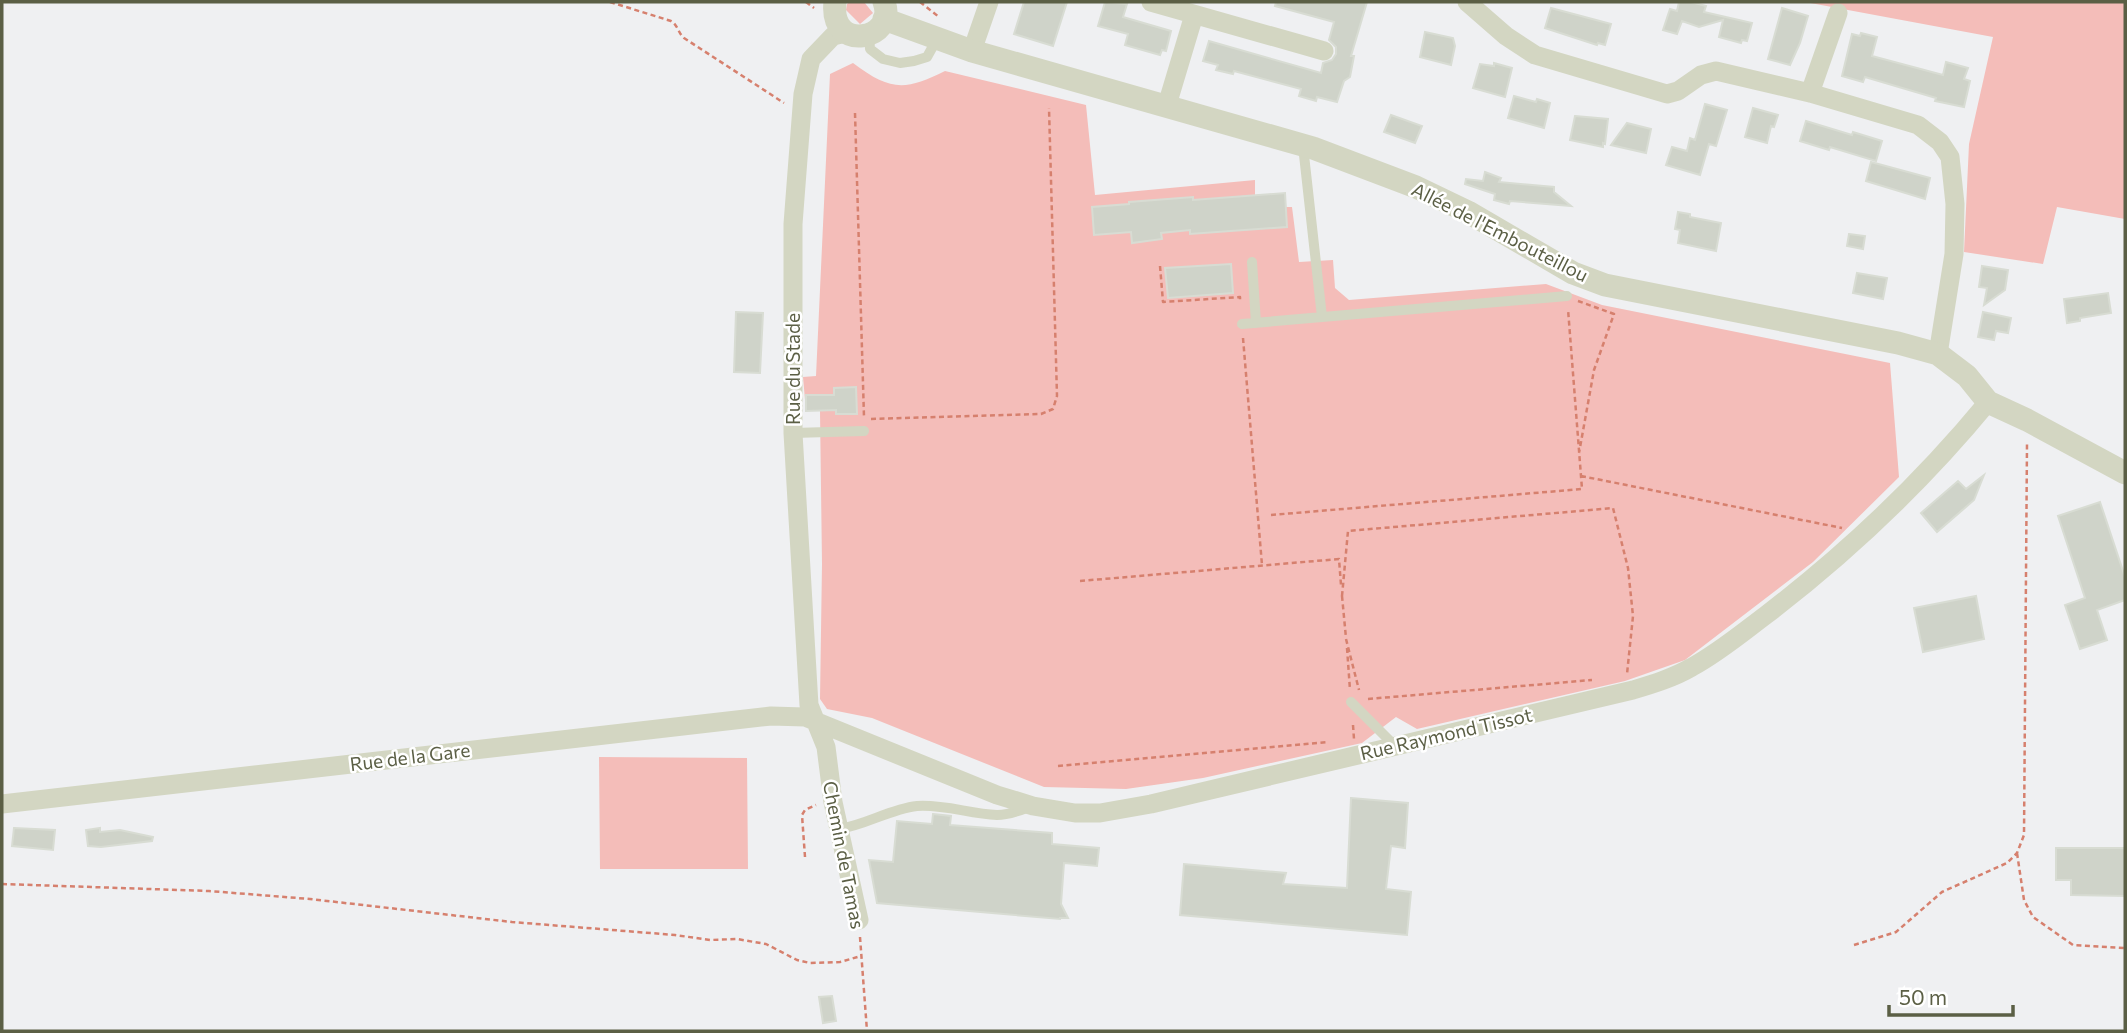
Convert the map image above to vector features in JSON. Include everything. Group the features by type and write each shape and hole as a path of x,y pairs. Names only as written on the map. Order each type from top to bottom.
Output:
{"street":[{"path":"835,2 837,25 871,22"},
{"path":"972,51 989,2"},
{"path":"1151,2 1324,51"},
{"path":"1467,2 1506,36 1535,55 1667,94 1678,91 1701,75 1716,71 1810,93 1918,125 1940,142 1950,157 1955,204 1954,254 1938,354"},
{"path":"1810,93 1838,13"},
{"path":"1167,105 1194,15"},
{"name":"Rue du Stade","path":"816,723 809,705 793,433 793,224 803,94 811,59 833,36 871,22"},
{"name":"Allée de l'Embouteillou","path":"871,22 1167,105 1303,145 1360,165 1416,187 1468,212 1573,273 1605,285 1898,343 1938,354 1967,376 1988,402"},
{"path":"1988,402 2028,420 2125,473"},
{"name":"Rue Raymond Tissot","path":"816,723 997,795 1033,806 1075,813 1100,813 1152,804 1633,690 1692,668 1803,587 1936,463 1988,402"},
{"name":"Rue de la Gare","path":"2,804 771,716 805,718 816,723"},
{"name":"Chemin de Tamas","path":"816,723 826,747 833,802 859,920"}],"lane":[{"path":"871,22 870,49 883,59 900,62 927,57 937,39"},
{"path":"1303,145 1322,317"},
{"path":"1252,262 1256,323"},
{"path":"1242,324 1567,296"},
{"path":"793,433 864,431"},
{"path":"1351,702 1396,746"},
{"path":"839,829 919,806 942,806 997,815 1033,806"}],"path":[{"path":"610,2 671,20 684,38 781,101 802,110"},
{"path":"855,113 864,420 1041,414 1054,409 1057,396 1049,108"},
{"path":"1160,266 1163,302 1240,296 1262,565"},
{"path":"1271,515 1582,489 1579,453 1567,296 1614,314 1594,370 1579,453"},
{"path":"1854,945 1896,932 1942,892 2007,863 2017,853 2024,835 2028,420"},
{"path":"1581,476 1845,528"},
{"path":"1342,596 1348,531 1613,508 1628,568 1633,617 1627,677"},
{"path":"1080,582 1339,559 1354,740"},
{"path":"1346,639 1361,700 1600,679"},
{"path":"1058,766 1327,742"},
{"path":"805,857 802,815 812,806 833,802"},
{"path":"2017,853 2024,900 2033,917 2073,945 2125,948"},
{"path":"2,884 209,891 385,906 512,922 676,934 710,940 737,939 766,944 797,960 810,963 840,962 861,956"},
{"name":"Chemin de Tamas","path":"859,920 867,1031"}],"shaded area":[{"path":"850,2 864,2 873,13 860,24 846,10"},
{"path":"1805,2 2125,2 2125,219 2057,207 2043,264 1964,252 1969,144 1993,37"},
{"path":"853,63 877,79 898,85 919,82 945,71 1086,105 1095,195 1255,180 1255,195 1285,193 1286,207 1292,207 1299,262 1333,260 1335,288 1349,300 1546,284 1602,305 1890,363 1899,477 1813,562 1685,660 1625,681 1417,729 1396,717 1362,743 1203,778 1126,789 1044,787 872,718 827,709 820,699 820,411 806,411 803,377 816,376 830,74"},
{"path":"599,757 747,758 748,869 600,869"}],"building":[{"path":"1024,2 1067,2 1053,46 1014,34"},
{"path":"1105,2 1127,4 1123,17 1171,31 1166,51 1162,50 1160,55 1125,45 1128,34 1098,26"},
{"path":"1276,2 1367,2 1351,56 1354,56 1350,77 1344,81 1337,102 1317,97 1316,101 1299,96 1301,89 1234,71 1233,74 1216,70 1218,65 1203,61 1209,41 1321,73 1323,63 1332,60 1336,54 1336,47 1329,40 1334,22 1275,6"},
{"path":"1679,2 1706,6 1704,12 1752,23 1747,41 1742,40 1741,43 1719,37 1723,20 1699,27 1682,21 1677,34 1663,30 1670,9 1677,11"},
{"path":"1551,8 1611,24 1605,45 1597,45 1545,28"},
{"path":"1782,8 1808,16 1790,65 1768,59"},
{"path":"1425,32 1453,38 1455,46 1451,65 1420,57"},
{"path":"1861,33 1877,37 1872,56 1943,75 1946,62 1968,68 1964,79 1970,81 1964,107 1935,101 1936,98 1865,77 1863,82 1842,76 1852,34 1860,36"},
{"path":"1494,63 1512,68 1505,97 1473,88 1480,64 1494,66"},
{"path":"1514,96 1550,103 1544,128 1508,118"},
{"path":"1705,104 1727,110 1716,146 1709,144 1700,175 1666,165 1672,147 1687,151 1690,138 1695,140"},
{"path":"1753,108 1778,115 1774,127 1771,126 1767,143 1745,137"},
{"path":"1391,115 1422,126 1415,143 1384,132"},
{"path":"1575,116 1608,119 1603,147 1570,140"},
{"path":"1806,121 1882,141 1876,161 1800,141"},
{"path":"1627,123 1651,129 1646,153 1611,145"},
{"path":"1871,162 1930,178 1925,199 1866,181"},
{"path":"1485,172 1501,178 1499,182 1554,187 1554,192 1571,206 1510,201 1509,204 1494,200 1495,194 1465,184 1466,179 1483,181"},
{"path":"1285,193 1287,227 1190,234 1190,230 1161,233 1162,239 1132,243 1131,232 1094,235 1092,207 1193,197 1193,200"},
{"path":"1678,212 1721,223 1716,251 1678,243 1680,230 1675,229"},
{"path":"1849,234 1865,236 1863,249 1847,246"},
{"path":"1231,264 1233,293 1168,298 1165,268"},
{"path":"1982,266 2008,270 2005,290 1984,305 1987,288 1979,287"},
{"path":"1857,273 1887,278 1883,299 1853,293"},
{"path":"2108,293 2111,313 2067,323 2064,299"},
{"path":"736,312 763,313 760,373 734,372"},
{"path":"1983,312 2011,318 2008,333 1996,331 1994,340 1978,337"},
{"path":"856,387 857,414 836,414 836,410 806,411 806,395 834,395 834,388"},
{"path":"1984,475 1974,500 1937,532 1921,513 1958,481 1966,489"},
{"path":"2100,502 2125,577 2125,600 2097,610 2107,640 2080,649 2065,605 2085,598 2058,516"},
{"path":"1976,596 1984,639 1923,652 1914,608"},
{"path":"1351,798 1408,803 1405,848 1391,846 1386,889 1411,892 1407,935 1180,915 1184,864 1286,873 1283,884 1347,888"},
{"path":"933,814 951,816 950,825 1052,833 1052,844 1099,848 1097,866 1064,863 1061,904 1068,918 877,903 869,860 893,862 897,821 932,824"},
{"path":"14,828 55,830 53,850 12,846"},
{"path":"100,828 100,832 120,830 153,837 152,841 88,846 86,830"},
{"path":"2056,848 2125,848 2125,896 2071,895 2071,880 2056,880"},
{"path":"832,996 836,1021 823,1023 819,997"}]}
